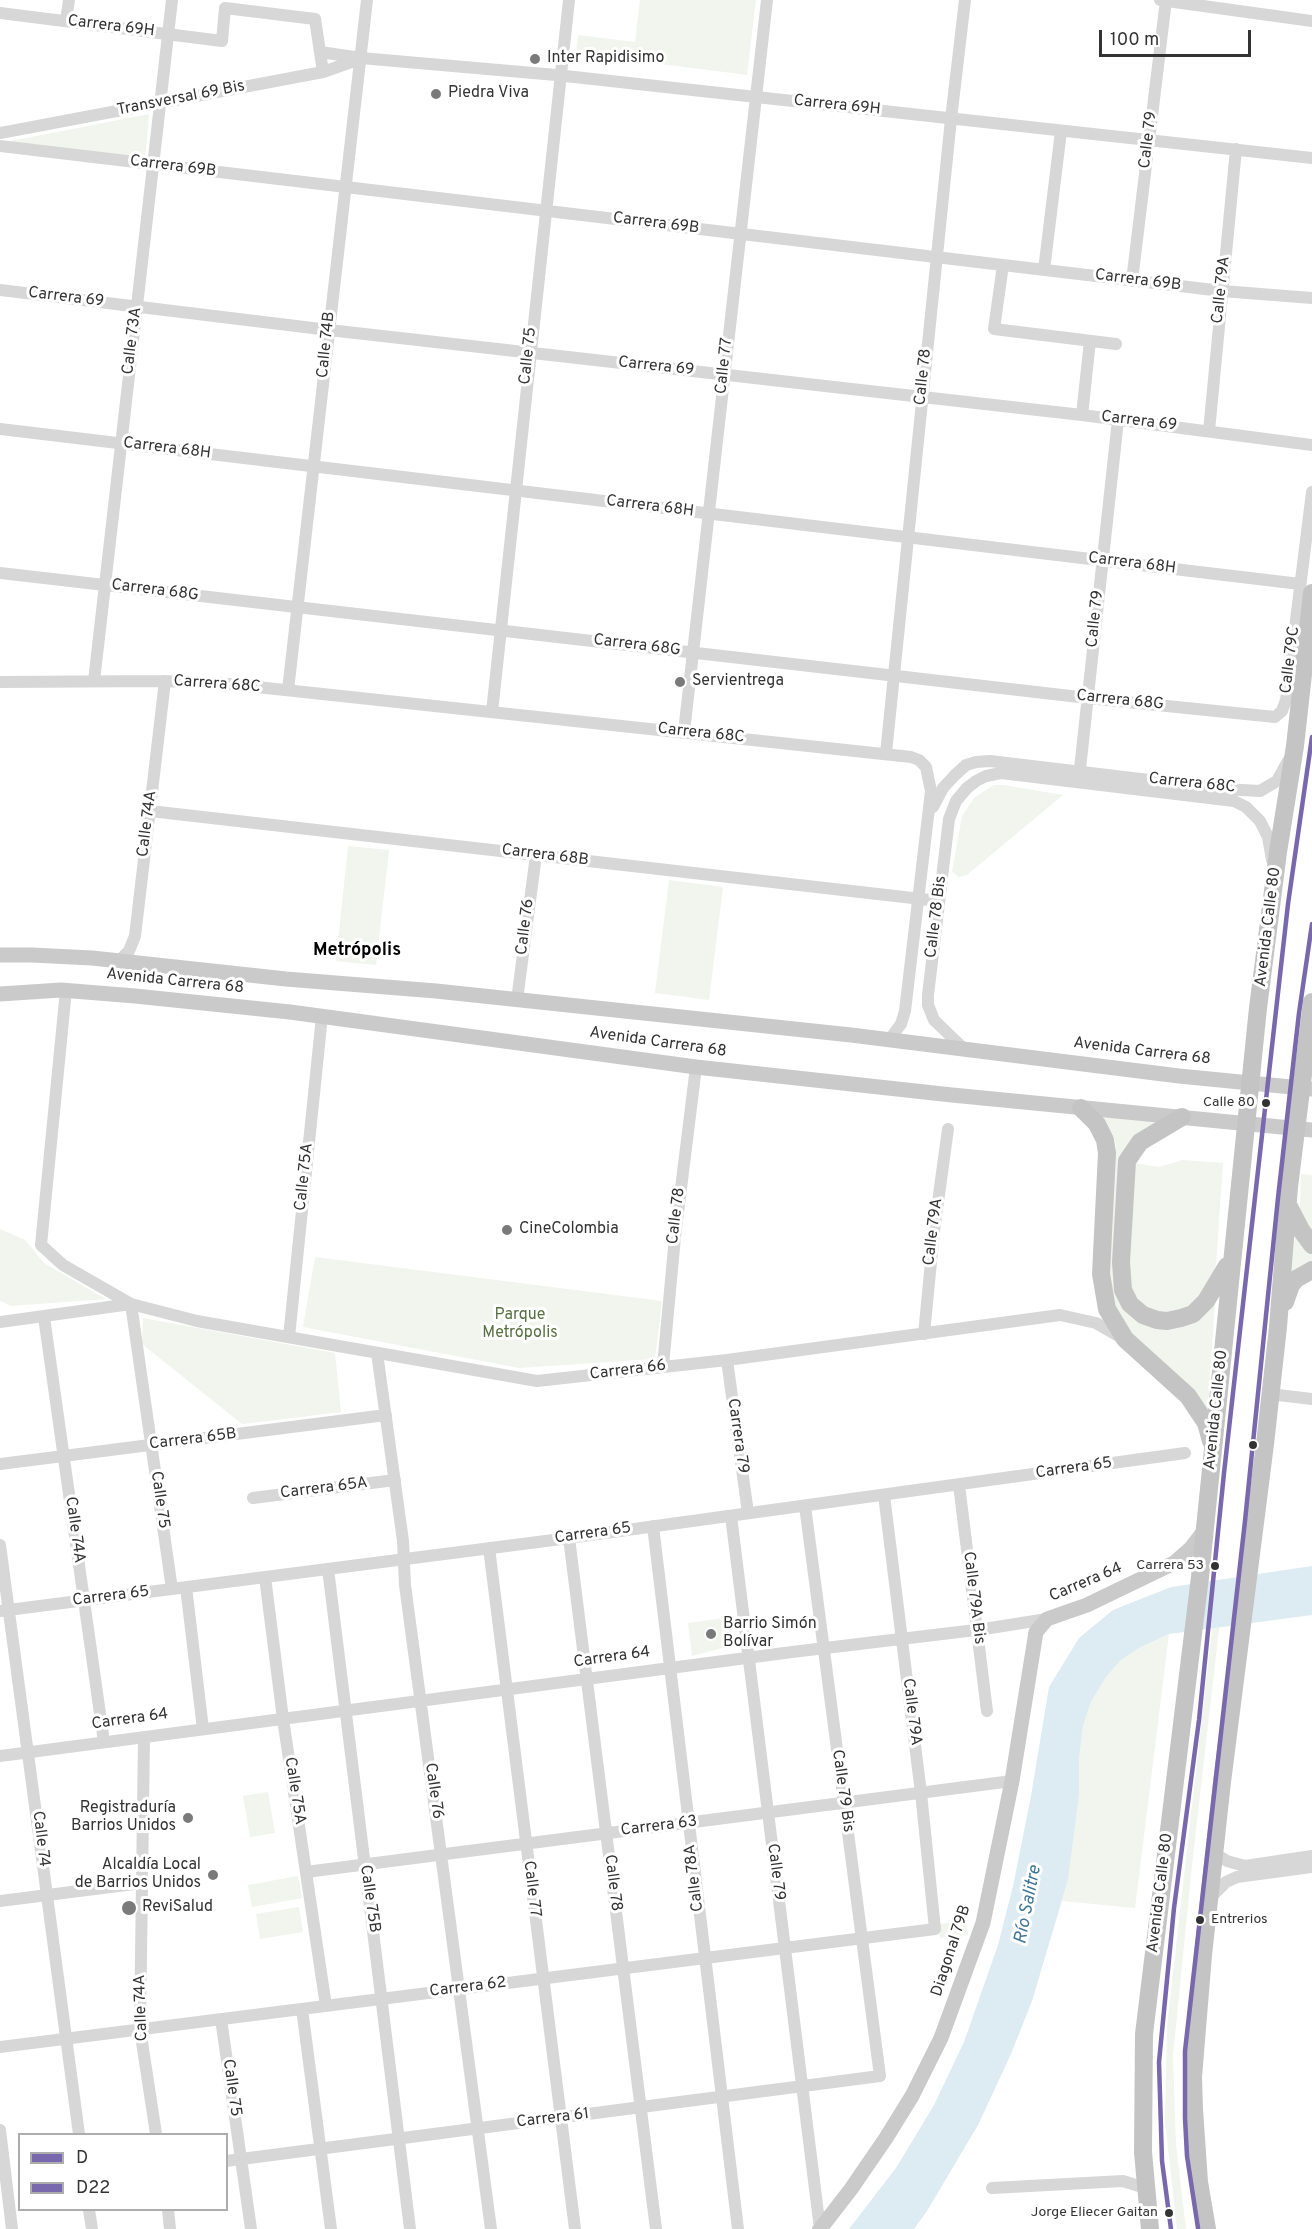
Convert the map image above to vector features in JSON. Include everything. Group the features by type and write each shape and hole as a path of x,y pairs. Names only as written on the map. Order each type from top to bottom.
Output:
{"highway":[{"name":"Avenida Calle 80","path":"1150,2229 1144,2180 1144,2034 1200,1577 1258,1008 1295,746 1300,640 1306,588"},
{"path":"1207,2229 1195,2143 1193,2077 1214,1853 1278,1327 1288,1195 1311,1008"},
{"path":"1081,1108 1097,1125 1105,1140 1107,1153 1101,1274 1107,1309 1125,1339 1188,1396 1206,1423 1213,1449"},
{"path":"1182,1117 1148,1136 1127,1161 1122,1252 1123,1290 1130,1304 1143,1315 1167,1322 1181,1318 1193,1314 1206,1301 1231,1259"},
{"path":"1288,1195 1301,1230 1312,1245"},
{"path":"1278,1327 1291,1285 1300,1275 1312,1270"}],"main road":[{"name":"Avenida Carrera 68","path":"0,955 41,955 286,980 517,999 889,1040 1179,1076 1312,1089"},
{"name":"Avenida Carrera 68","path":"0,994 66,990 322,1016 696,1067 1312,1130"},
{"name":"Carrera 64","path":"1047,1619 1087,1605 1174,1563 1191,1548 1204,1531"},
{"path":"1174,1563 1191,1569 1200,1577"},
{"name":"Diagonal 79B","path":"819,2229 851,2189 886,2138 912,2096 941,2038 983,1923 1011,1782 1034,1639 1041,1624 1047,1619"}],"street":[{"path":"66,21 69,0"},
{"name":"Calle 73A","path":"94,681 172,0"},
{"name":"Calle 74B","path":"288,690 367,0"},
{"name":"Calle 75","path":"492,712 569,0"},
{"name":"Calle 77","path":"684,732 767,0"},
{"name":"Calle 78","path":"886,753 965,0"},
{"path":"1160,0 1312,21"},
{"name":"Calle 79","path":"1132,280 1166,0"},
{"name":"Carrera 69H","path":"0,13 222,41 225,8 315,19 320,52 361,58 560,76 1312,158"},
{"path":"320,52 323,72"},
{"name":"Transversal 69 Bis","path":"0,133 323,72 361,58"},
{"path":"1044,270 1061,131"},
{"name":"Carrera 69B","path":"0,146 1222,291 1312,298"},
{"name":"Calle 79A","path":"1209,431 1236,149"},
{"path":"1003,265 994,329 1116,344"},
{"name":"Carrera 69","path":"0,290 329,330 1082,415 1312,445"},
{"path":"1082,415 1090,341"},
{"name":"Calle 79","path":"1079,777 1118,420"},
{"name":"Carrera 68H","path":"0,429 1103,560 1306,588"},
{"path":"1306,588 1312,492"},
{"name":"Carrera 68G","path":"0,573 1088,698 1275,717"},
{"name":"Calle 79C","path":"1275,717 1282,711 1286,700 1300,640"},
{"name":"Carrera 68C","path":"0,682 165,681 288,690 886,753 919,760 926,767 931,791 928,818"},
{"name":"Calle 74A","path":"119,962 129,951 135,936 165,681"},
{"name":"Carrera 68C","path":"928,818 936,800 949,781 966,765 976,762 990,761 1079,777 1216,793 1267,788 1281,776 1295,746"},
{"name":"Carrera 68C","path":"976,781 1001,773 1079,777"},
{"name":"Calle 78 Bis","path":"964,1049 934,1020 928,1005 950,819 956,801 976,781"},
{"name":"Carrera 68C","path":"1216,793 1246,807 1260,821 1269,843 1275,879"},
{"name":"Carrera 68B","path":"150,811 939,901"},
{"name":"Calle 78 Bis","path":"889,1040 904,1017 928,818"},
{"name":"Calle 76","path":"517,999 536,855"},
{"name":"Carrera 66","path":"66,990 41,1245 63,1265 131,1304 186,1318 537,1381 726,1360 1060,1315 1082,1318 1096,1323 1125,1339"},
{"name":"Calle 75A","path":"289,1337 322,1016"},
{"name":"Calle 78","path":"663,1366 675,1237 696,1067"},
{"name":"Calle 79A","path":"924,1334 935,1221 948,1129"},
{"name":"Calle 75","path":"131,1304 172,1589"},
{"name":"Carrera 66","path":"0,1322 131,1304"},
{"name":"Calle 74A","path":"44,1317 104,1742"},
{"name":"Calle 76","path":"377,1353 395,1480 405,1585 491,2229"},
{"name":"Carrera 79","path":"726,1360 748,1513"},
{"path":"1270,1394 1312,1400"},
{"name":"Carrera 65B","path":"0,1464 386,1415"},
{"name":"Carrera 65","path":"4,1610 569,1538 1185,1453"},
{"name":"Carrera 65A","path":"253,1498 395,1480"},
{"name":"Calle 79A Bis","path":"959,1485 987,1711"},
{"name":"Calle 79A","path":"884,1495 921,1793 935,1929"},
{"name":"Calle 79 Bis","path":"805,1506 880,2076"},
{"name":"Calle 79","path":"731,1516 819,2229"},
{"name":"Calle 78A","path":"653,1526 738,2229"},
{"name":"Calle 78","path":"569,1538 656,2229"},
{"name":"Calle 74","path":"0,1545 4,1610 29,1752 79,2133"},
{"name":"Calle 77","path":"489,1548 575,2229"},
{"name":"Calle 75B","path":"328,1569 410,2229"},
{"name":"Calle 75A","path":"264,1577 326,2006"},
{"path":"186,1587 203,1729"},
{"name":"Carrera 64","path":"0,1756 823,1648 977,1630 1047,1619"},
{"name":"Calle 74A","path":"144,1737 140,2029 156,2133"},
{"name":"Carrera 63","path":"306,1872 1011,1782"},
{"path":"1214,1853 1227,1862 1245,1866 1312,1856"},
{"path":"1210,1898 1226,1882 1237,1877 1312,1867"},
{"path":"0,1902 142,1882"},
{"name":"Carrera 62","path":"0,2047 935,1929"},
{"path":"302,2009 332,2229"},
{"name":"Calle 75","path":"221,2019 252,2229"},
{"name":"Carrera 61","path":"228,2162 880,2076"},
{"path":"0,2130 12,2229"},
{"path":"992,2188 1144,2180"},
{"path":"89,2211 92,2229"},
{"path":"168,2211 170,2229"}],"green space":[{"path":"640,0 756,0 747,75 576,53 578,35 635,42"},
{"path":"149,114 145,160 6,142"},
{"path":"994,785 1063,795 967,875 959,877 952,872 962,816 975,797"},
{"path":"348,846 389,850 376,965 336,961"},
{"path":"669,880 723,887 709,1000 655,993"},
{"path":"1102,1115 1164,1122 1141,1135 1115,1274 1149,1326 1215,1300 1208,1411 1135,1338 1113,1310 1106,1264 1116,1146 1114,1137"},
{"path":"1183,1160 1223,1163 1216,1264 1213,1280 1196,1305 1158,1316 1132,1298 1127,1260 1134,1163 1159,1167"},
{"path":"1301,1174 1312,1175 1312,1237 1300,1211"},
{"path":"1294,1226 1312,1253 1312,1263 1299,1267 1287,1277"},
{"path":"0,1229 25,1240 44,1263 106,1299 11,1306 0,1301"},
{"name":"Parque Metrópolis","path":"315,1257 662,1301 655,1359 519,1368 303,1327"},
{"path":"143,1318 335,1353 341,1412 242,1424 142,1344"},
{"path":"1214,1612 1221,1612 1173,2056 1176,2145 1186,2229 1177,2229 1165,2122 1167,2026"},
{"name":"Barrio Simón Bolívar","path":"731,1617 734,1645 692,1656 688,1623"},
{"path":"1169,1634 1135,1908 1062,1901 1068,1880 1079,1796 1079,1759 1083,1726 1091,1702 1106,1677 1121,1660 1139,1648"},
{"path":"268,1792 275,1833 250,1837 243,1796"},
{"path":"298,1876 302,1898 252,1907 248,1885"},
{"path":"299,1907 303,1932 260,1939 256,1914"},
{"path":"966,1921 968,1935 940,1938 938,1924"}],"water":[{"name":"Río Salitre","path":"1312,1566 1312,1615 1169,1634 1139,1648 1121,1660 1106,1677 1091,1702 1083,1726 1079,1759 1079,1796 1068,1880 1032,2001 1011,2054 978,2125 914,2229 849,2229 896,2168 934,2105 964,2042 998,1945 1013,1886 1049,1687 1079,1638 1113,1610 1171,1587"}],"transit line":[{"name":"D","path":"1171,2229 1162,2161 1159,2062 1174,1908 1199,1720 1224,1473 1288,904 1312,737"},
{"name":"D22","path":"1198,2228 1187,2156 1185,2051 1245,1521 1278,1198 1299,1013 1312,924"}],"place":[{"name":"Inter Rapidisimo","path":"535,59"},
{"name":"Piedra Viva","path":"436,94"},
{"name":"Servientrega","path":"680,682"},
{"name":"Calle 80","path":"1266,1103"},
{"name":"CineColombia","path":"507,1230"},
{"name":"Carrera 53","path":"1215,1566"},
{"name":"Barrio Simón Bolívar","path":"711,1634"},
{"name":"Registraduría Barrios Unidos","path":"188,1818"},
{"name":"Alcaldía Local de Barrios Unidos","path":"213,1875"},
{"name":"ReviSalud","path":"129,1908"},
{"name":"Entrerios","path":"1200,1920"},
{"name":"Jorge Eliecer Gaitan","path":"1169,2213"}],"district":[{"name":"Metrópolis","path":"357,951"}]}
